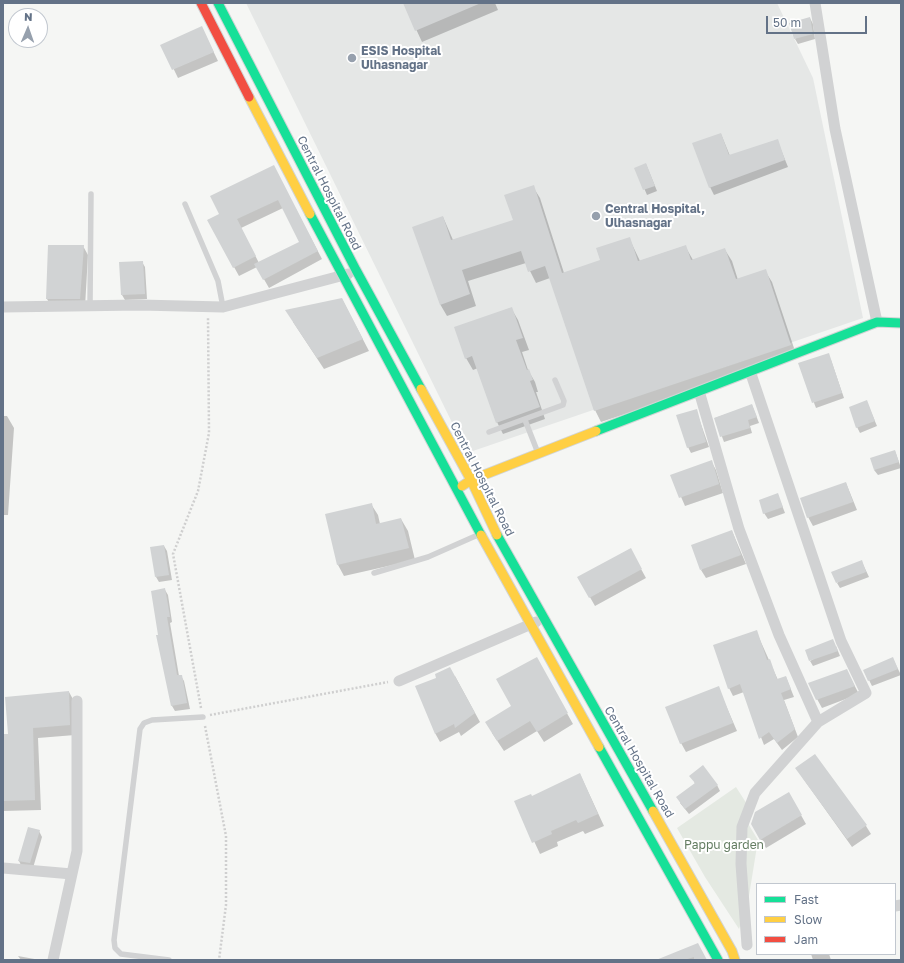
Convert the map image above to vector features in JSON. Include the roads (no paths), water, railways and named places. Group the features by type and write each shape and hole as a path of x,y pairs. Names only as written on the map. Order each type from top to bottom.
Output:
{"street":[{"path":"201,3 342,277 456,489 530,625 718,960 734,956 752,944 741,864 742,828 755,793 818,722 866,693 841,641 750,371"},
{"name":"Central Hospital Road","path":"218,3 356,270 471,480 493,528 734,956"},
{"path":"815,3 835,129 877,322"},
{"path":"3,307 223,307 342,277 356,270"},
{"path":"456,489 471,480 877,322 901,323"},
{"path":"699,391 739,529 779,636 818,722"},
{"path":"399,681 543,619"},
{"path":"53,960 77,851 77,701"},
{"path":"3,868 72,874"}],"lane":[{"path":"90,306 92,194"},
{"path":"185,204 218,281 223,307"},
{"path":"489,432 525,420 562,405 564,401 555,380"},
{"path":"525,420 538,454"},
{"path":"374,573 428,557 481,534"},
{"path":"169,960 121,954 115,948 114,940 140,729 144,723 152,720 203,717"}],"place":[{"name":"ESIS Hospital Ulhasnagar","path":"352,58"},
{"name":"Central Hospital, Ulhasnagar","path":"596,216"}],"park label":[{"name":"Pappu garden","path":"724,845"}]}
